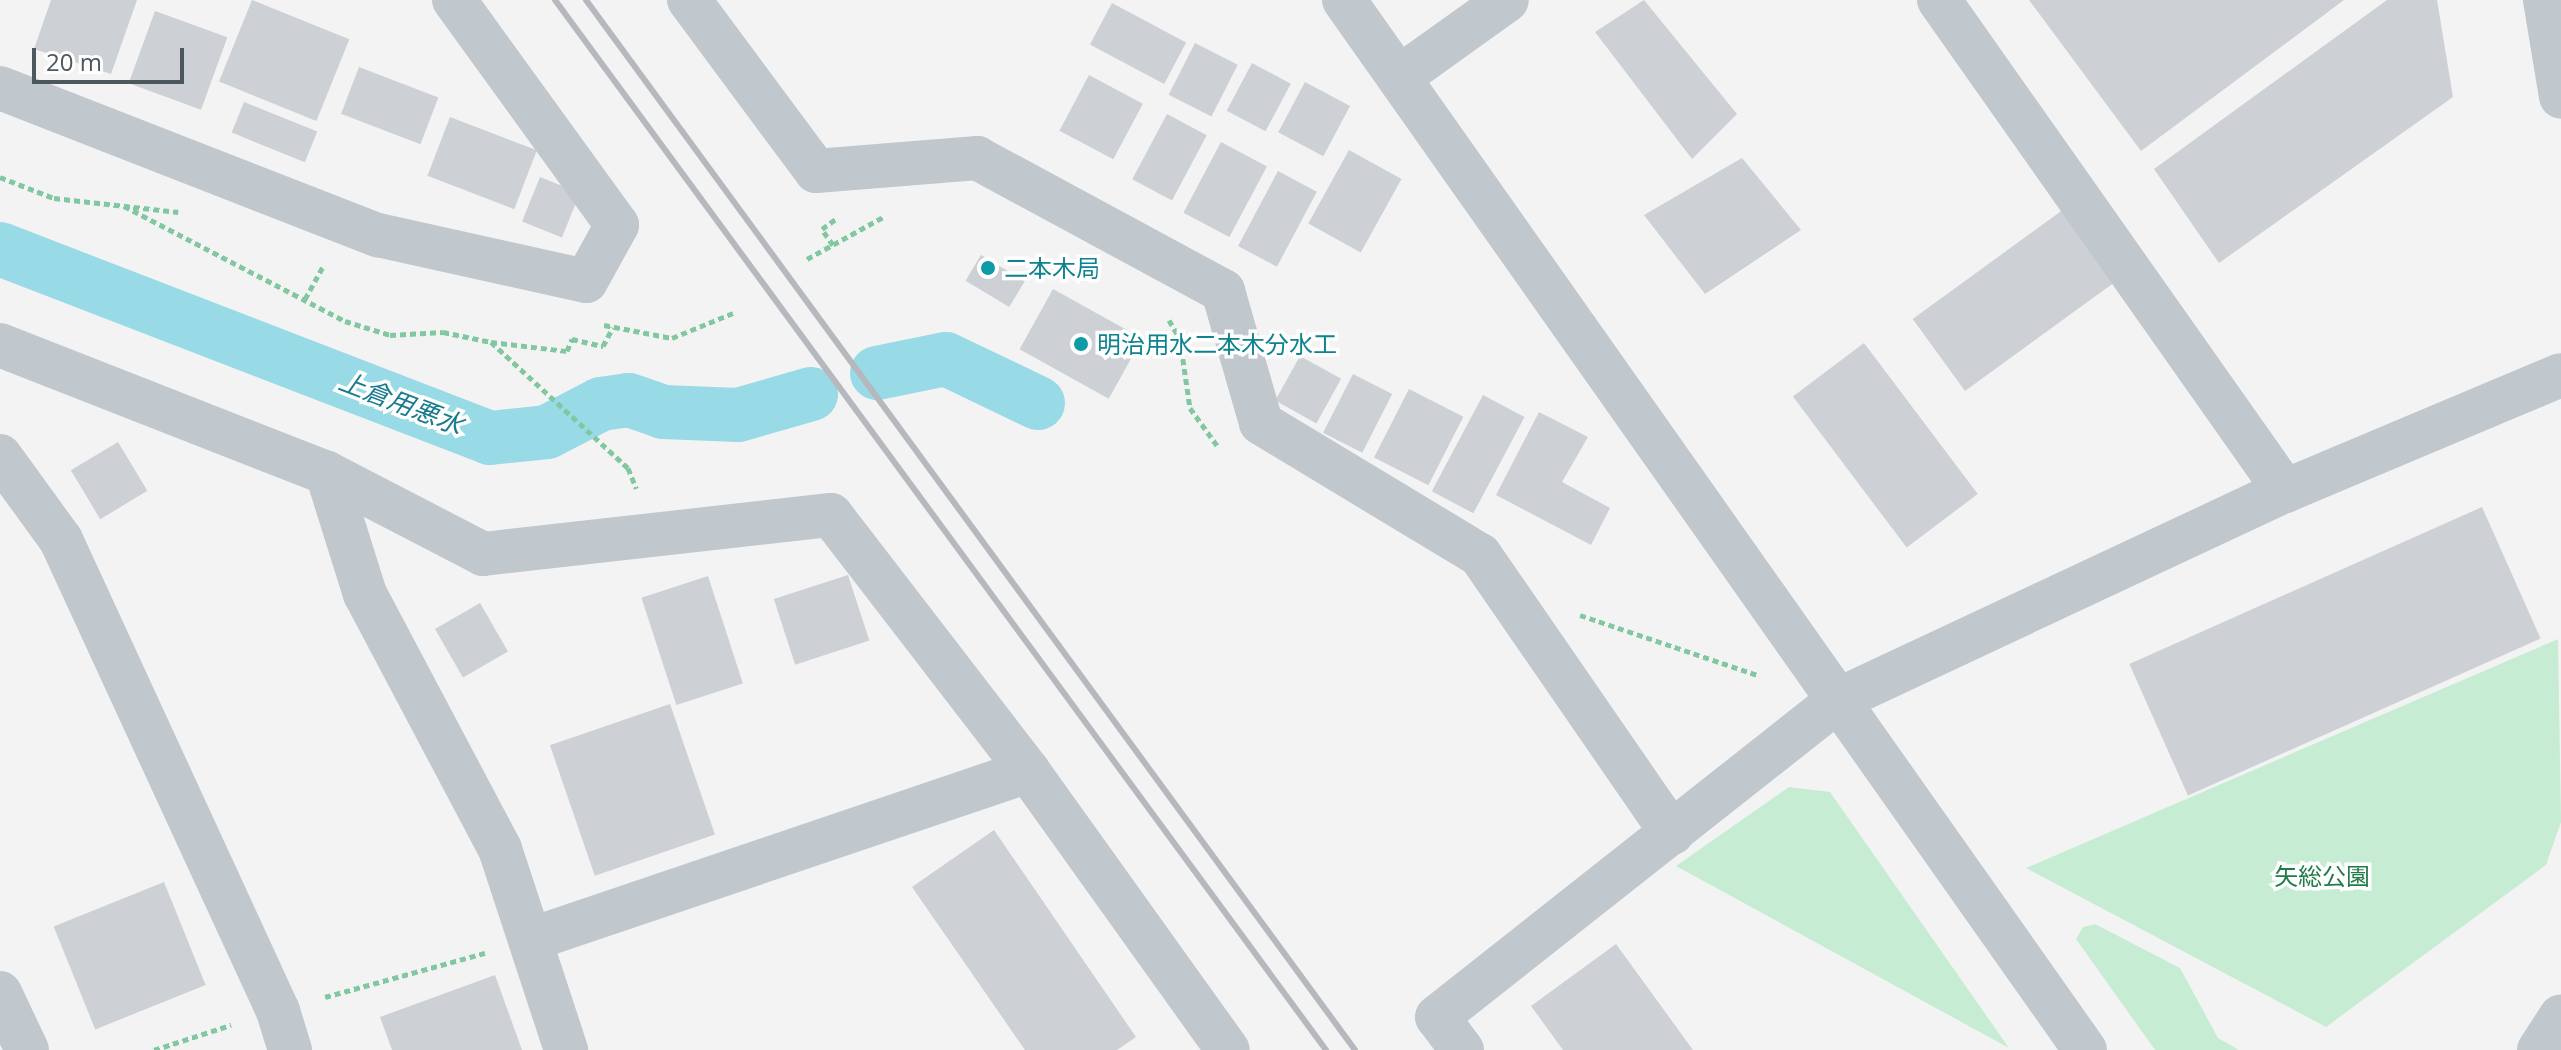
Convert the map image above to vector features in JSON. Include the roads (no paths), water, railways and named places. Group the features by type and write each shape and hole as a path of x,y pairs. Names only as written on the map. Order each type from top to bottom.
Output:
{"street":[{"path":"0,88 378,235 586,281 617,225 454,0"},
{"path":"689,0 816,171 977,158 1223,291 1261,423 1480,555 1672,833"},
{"path":"1344,0 1401,76 2085,1050"},
{"path":"1401,76 1507,0"},
{"path":"1939,0 2285,491"},
{"path":"2545,0 2561,97"},
{"path":"0,345 327,473 483,554 831,515 1028,771 1217,1046"},
{"path":"1462,1050 1437,1017 1840,699 2285,491 2561,375"},
{"path":"0,456 61,540 284,1030"},
{"path":"327,473 365,594 500,849 566,1050"},
{"path":"532,939 1028,771"},
{"path":"0,993 27,1050"},
{"path":"2539,1050 2561,1016"}],"waterway":[{"name":"上倉用悪水","path":"0,249 490,438 547,432 601,404 629,400 663,412 738,415 811,394"},
{"name":"上倉用悪水","path":"877,373 946,359 1038,403"}],"railway":[{"path":"555,0 1326,1050"},
{"path":"586,0 1355,1050"}],"place":[{"name":"二本木局","path":"988,268"},
{"name":"明治用水二本木分水工","path":"1081,344"}],"park label":[{"name":"矢総公園","path":"2322,876"}]}
